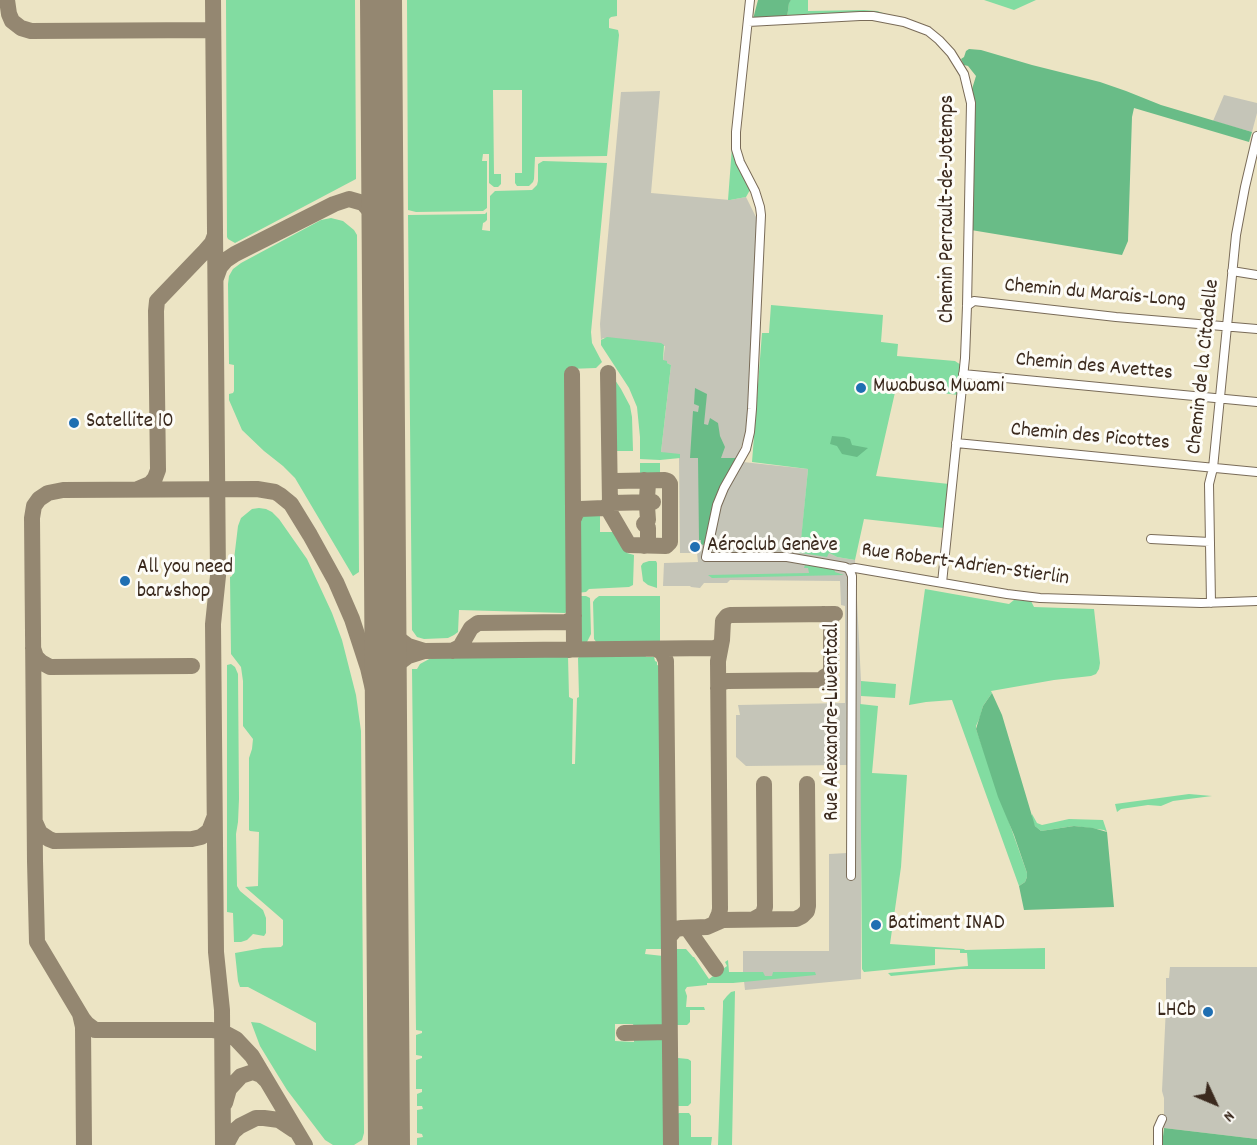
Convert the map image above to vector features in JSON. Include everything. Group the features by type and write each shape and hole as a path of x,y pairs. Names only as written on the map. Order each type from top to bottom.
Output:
{"street":[{"path":"748,22 750,0"},
{"name":"Chemin Perrault-de-Jotemps","path":"748,22 873,16 904,22 933,34 951,53 964,74 971,103 967,306 963,374 942,583"},
{"name":"Rue Robert-Adrien-Stierlin","path":"748,22 736,148 760,207 752,409 747,444 717,505 706,557 780,557 1040,598 1212,603 1257,601"},
{"name":"Chemin de la Citadelle","path":"1212,603 1209,484 1213,468 1240,209 1257,136"},
{"path":"1232,271 1257,275"},
{"name":"Chemin du Marais-Long","path":"967,306 974,301 1116,317 1257,329"},
{"name":"Chemin des Avettes","path":"963,374 1257,402"},
{"name":"Chemin des Picottes","path":"956,443 1257,472"},
{"path":"1151,539 1210,542"},
{"name":"Rue Alexandre-Liwentaal","path":"849,569 852,576 851,876"},
{"path":"1158,1145 1158,1128 1162,1119"}],"shaded area":[{"path":"660,91 651,193 730,200 746,197 758,221 750,390 745,435 738,456 743,462 808,469 801,543 837,557 855,560 861,681 861,979 745,990 743,951 829,951 829,854 847,853 847,765 746,766 736,757 736,715 740,715 738,705 845,703 845,606 841,605 840,581 730,580 727,583 704,583 700,588 663,586 664,563 698,562 697,553 680,553 680,458 661,452 671,365 663,361 665,346 603,338 601,340 600,324 621,92"},
{"path":"1224,95 1257,103 1252,132 1213,121"},
{"path":"1170,967 1257,967 1257,1139 1164,1128 1162,1091 1166,978 1169,978"}],"green space":[{"path":"226,0 355,0 356,179 235,243 227,237"},
{"path":"407,0 617,0 617,16 609,19 609,28 618,30 619,35 607,156 535,157 533,182 529,186 517,186 515,173 522,173 522,90 493,90 494,174 501,174 501,184 494,187 489,183 489,154 483,154 482,161 487,161 487,208 483,211 416,212 408,210"},
{"path":"758,0 791,0 787,18 753,19"},
{"path":"791,0 808,0 808,11 877,11 904,20 787,18"},
{"path":"984,0 1036,0 1014,10"},
{"path":"969,49 981,50 1100,82 1161,105 1252,132 1249,142 1134,108 1128,241 1122,255 971,230 975,103 972,89 976,76 961,59"},
{"path":"732,147 736,162 750,190 746,197 728,200"},
{"path":"543,161 607,163 591,332 592,343 602,362 596,368 569,369 571,606 565,613 459,610 458,632 448,638 424,639 417,637 412,630 408,215 485,214 487,212 487,220 483,223 482,230 490,231 490,196 495,191 532,190 538,181 538,164"},
{"path":"331,218 343,221 357,235 359,572 353,576 295,478 242,430 229,400 229,394 234,391 234,365 229,364 229,276 233,269 241,263 321,220"},
{"path":"771,305 883,315 881,342 898,344 897,356 955,361 961,365 959,395 896,388 876,476 949,484 944,528 864,519 855,560 829,553 827,557 795,552 795,550 800,550 808,469 752,462 762,333 769,333"},
{"path":"607,337 664,345 663,360 671,365 661,452 680,454 680,458 640,459 637,407 629,388 601,345 601,340"},
{"path":"611,374 630,406 633,451 614,451 614,441 610,441"},
{"path":"695,388 707,394 704,424 708,425 710,418 718,423 725,447 721,458 738,458 716,496 703,545 699,540 698,458 690,458 693,411 698,412 699,406 694,404"},
{"path":"832,436 850,439 852,445 868,448 857,457 842,454 837,446 830,444"},
{"path":"640,463 660,463 660,475 640,475"},
{"path":"259,508 272,512 279,519 307,559 342,640 356,695 361,731 364,1133 362,1140 354,1145 333,1145 325,1140 287,1090 260,1046 251,1022 260,1023 316,1051 316,1023 248,987 240,987 238,981 235,953 283,945 283,920 245,887 258,886 259,832 249,830 249,758 253,739 243,726 241,667 231,654 230,577 232,576 238,526 241,518 252,509"},
{"path":"584,512 600,514 600,532 616,532 627,553 634,555 633,585 589,589 586,592 576,593 576,519"},
{"path":"649,561 657,563 657,588 643,581 641,566"},
{"path":"805,565 834,568 835,572 844,575 712,578 708,575 809,573 808,568 804,568"},
{"path":"925,589 1009,604 1014,600 1031,601 1034,607 1094,609 1100,663 1096,674 991,691 976,726 1027,873 1025,882 1019,886 952,700 909,705"},
{"path":"577,596 590,598 591,634 587,642 583,643 579,640"},
{"path":"599,596 660,596 660,643 597,643 594,639 593,602"},
{"path":"645,655 654,657 657,665 660,666 663,949 646,949 645,954 663,956 663,1027 634,1027 633,1024 615,1024 615,1041 634,1042 634,1038 663,1038 665,1145 417,1145 417,1138 423,1137 422,1134 417,1133 417,1110 423,1109 422,1106 417,1106 417,1094 422,1092 422,1089 416,1089 416,1060 422,1056 416,1055 416,1035 422,1031 416,1030 412,669 417,669 420,664 431,658 568,656 569,697 573,699 572,764 575,764 577,698 579,697 578,658 580,656"},
{"path":"231,664 238,674 237,886 263,910 266,918 264,936 253,934 241,942 234,942 233,913 227,912 227,665"},
{"path":"861,681 896,684 895,698 861,696"},
{"path":"992,693 1002,715 1035,826 1041,831 1074,826 1107,832 1114,907 1024,910 1019,886 1025,882 1027,873 998,797 976,729 983,706"},
{"path":"860,704 878,706 872,773 907,775 901,867 890,944 965,950 1045,948 1045,969 961,969 891,976 888,973 968,966 967,953 960,953 960,950 935,949 935,965 864,972 862,969"},
{"path":"1189,794 1212,796 1173,801 1161,806 1148,805 1121,809 1117,812 1115,804"},
{"path":"1032,814 1037,823 1042,825 1069,819 1103,820 1107,832 1074,826 1041,831 1035,826"},
{"path":"674,949 686,949 709,979 727,966 725,962 728,960 729,972 763,972 765,976 772,976 773,972 815,972 816,975 733,983 707,983 707,985 687,987 685,990 686,1007 704,1007 705,1010 690,1010 690,1022 687,1025 677,1025 674,1023"},
{"path":"735,991 732,1145 718,1145 723,1001"},
{"path":"678,1058 691,1061 691,1103 688,1106 676,1104 675,1062"},
{"path":"689,1113 691,1116 691,1137 712,1137 711,1145 676,1145 676,1115"},
{"path":"1164,1128 1257,1139 1257,1145 1162,1145"}],"taxiway":[{"path":"7,0 12,21 21,28 31,31 213,30"},
{"path":"213,0 218,576 213,624 216,952 222,1010 223,1145"},
{"path":"216,278 220,267 235,254 334,204 349,199 363,203 382,225"},
{"path":"138,489 150,484 158,470 157,301 205,251 215,235"},
{"path":"574,518 580,509 604,508 610,504 608,373"},
{"path":"569,650 574,645 572,374"},
{"path":"644,480 648,484 647,498 643,502 647,506 648,520 644,524 648,528 648,542 644,546"},
{"path":"604,508 608,509 629,545 666,546 670,542 670,484 668,481 616,481 610,485"},
{"path":"305,1145 252,1056 236,1039 223,1032 212,1030 95,1030 83,1019 37,942 32,518 34,506 39,499 48,493 63,490 257,489 275,492 291,504 336,582 352,619 368,668 381,724 386,764 387,863"},
{"path":"610,504 653,502"},
{"path":"823,614 829,618 831,624 831,671 824,677"},
{"path":"715,923 720,909 718,661 723,621 730,615 835,614"},
{"path":"452,651 460,647 471,628 478,623 566,622 574,616"},
{"path":"385,618 400,640 408,646 424,651"},
{"path":"385,686 400,662 408,656 424,651 714,648 720,646 722,640"},
{"path":"33,648 36,657 50,667 192,666"},
{"path":"656,649 662,652 666,661 671,1145"},
{"path":"718,688 721,683 727,681 827,680"},
{"path":"754,919 763,914 765,907 764,784"},
{"path":"669,937 676,929 707,927 723,920 796,919 807,911 807,784"},
{"path":"35,822 40,833 54,841 192,839 201,837 209,831 214,818"},
{"path":"687,928 716,969"},
{"path":"80,1014 83,1027 84,1145"},
{"path":"624,1033 669,1032"},
{"path":"225,1103 229,1089 241,1076 253,1072 266,1080"},
{"path":"226,1145 233,1132 256,1118 279,1120 294,1130"}],"runway":[{"path":"381,0 389,1145"}],"place":[{"name":"Mwabusa Mwami","path":"861,388"},
{"name":"Satellite 10","path":"74,423"},
{"name":"Aéroclub Genève","path":"695,547"},
{"name":"All you need bar&shop","path":"125,581"},
{"name":"Batiment INAD","path":"876,925"},
{"name":"LHCb","path":"1208,1012"}]}
